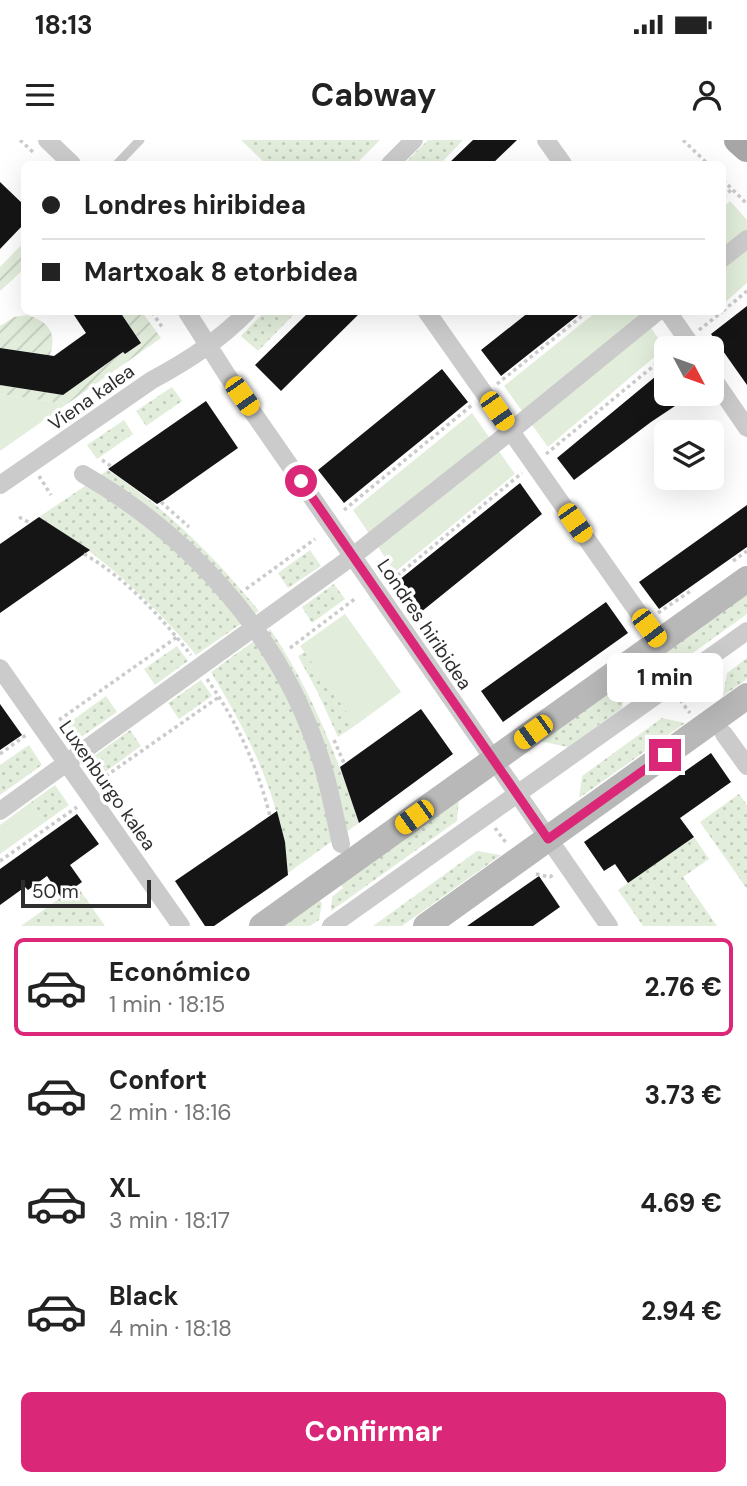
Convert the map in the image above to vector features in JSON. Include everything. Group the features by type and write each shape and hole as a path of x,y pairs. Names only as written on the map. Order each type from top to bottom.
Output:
{"main road":[{"path":"738,140 747,148"}],"street":[{"path":"47,140 69,161"},
{"path":"393,161 414,140"},
{"path":"546,140 561,161"},
{"path":"726,256 747,239"},
{"name":"Londres hiribidea","path":"189,315 493,761 609,926"},
{"name":"Viena kalea","path":"0,485 208,345 244,315"},
{"path":"429,315 659,642"},
{"path":"0,811 353,556 653,315"},
{"path":"670,315 685,336"},
{"path":"724,394 747,428"},
{"path":"83,474 123,497 184,547 226,591 255,629 276,661 314,740 341,844"},
{"path":"262,926 747,579"},
{"path":"331,926 747,631"},
{"name":"Luxenburgo kalea","path":"0,667 181,926"},
{"path":"426,926 747,696"},
{"path":"724,734 747,766"}],"lane":[{"path":"120,161 141,140"}],"path":[{"path":"683,140 705,161"},
{"path":"726,183 747,204"},
{"path":"726,194 732,189"},
{"path":"726,308 747,291"},
{"path":"154,315 162,327"},
{"path":"497,384 583,315"},
{"path":"699,330 717,315"},
{"path":"546,454 654,366"},
{"path":"344,510 473,404"},
{"path":"102,460 112,467"},
{"path":"392,580 523,472"},
{"path":"19,517 30,523"},
{"path":"246,589 315,539"},
{"path":"290,648 356,597"},
{"path":"59,720 177,637"},
{"path":"100,780 220,697"},
{"path":"0,754 26,735"},
{"path":"0,861 78,807"}],"green space":[{"path":"241,140 380,140 359,161 263,161"},
{"path":"428,140 463,140 443,161 407,161"},
{"path":"730,201 747,220 747,283 726,301 726,204"},
{"path":"21,245 21,272 0,291 0,267"},
{"path":"27,315 42,322 51,332 52,344 48,360 43,354 0,348 0,326 14,317"},
{"path":"122,315 144,315 161,338 67,404 0,394 0,385 63,395 141,342"},
{"path":"261,315 293,315 258,351 241,336"},
{"path":"592,315 642,315 657,336 654,336 654,357 548,447 504,386"},
{"path":"172,387 182,401 146,426 136,411"},
{"path":"0,394 67,404 0,451"},
{"path":"472,413 515,474 395,572 353,510"},
{"path":"124,420 133,434 97,459 87,445"},
{"path":"108,470 189,534 259,611 250,617 98,477"},
{"path":"91,482 154,525 245,621 196,655 124,579 84,547 39,517"},
{"path":"310,550 321,566 288,588 278,573"},
{"path":"334,584 345,599 312,623 302,607"},
{"path":"747,593 747,614 669,670 646,665"},
{"path":"345,614 401,692 356,725 300,646"},
{"path":"270,629 310,699 332,747 350,797 359,823 342,835 264,635"},
{"path":"258,638 301,718 335,839 288,873 271,793 238,719 211,672"},
{"path":"177,646 188,661 155,685 144,669"},
{"path":"305,652 356,725 338,737 298,656"},
{"path":"747,658 747,679 723,696 727,673"},
{"path":"628,678 622,708 568,747 539,741"},
{"path":"201,680 212,696 179,719 168,703"},
{"path":"106,696 117,712 77,740 66,725"},
{"path":"662,718 685,723 579,798 582,776"},
{"path":"130,730 141,746 101,775 90,759"},
{"path":"29,745 42,765 0,795 0,765"},
{"path":"55,785 69,805 45,822 31,802"},
{"path":"739,794 747,805 747,889 700,822"},
{"path":"459,798 457,821 331,911 332,897 343,888 340,884"},
{"path":"31,802 45,822 0,854 0,825"},
{"path":"694,837 709,859 683,877 717,926 643,926 618,890"},
{"path":"477,851 501,855 402,926 373,926"},
{"path":"77,886 105,926 21,926"},
{"path":"319,900 322,903 319,920 310,926 282,926"}],"building":[{"path":"473,140 517,140 495,161 451,161"},
{"path":"0,182 21,202 21,227 0,249"},
{"path":"747,306 747,385 724,352 724,336 711,334"},
{"path":"74,315 122,315 141,343 125,354 123,352 63,395 0,385 0,348 54,356 86,333"},
{"path":"306,315 358,315 281,391 255,365"},
{"path":"525,315 578,315 501,376 481,350"},
{"path":"442,369 468,402 344,503 318,470"},
{"path":"654,378 654,406 675,406 574,480 557,458"},
{"path":"206,401 238,448 164,500 157,504 108,469"},
{"path":"520,483 542,514 421,612 399,580"},
{"path":"747,505 747,547 659,609 639,582"},
{"path":"39,517 90,550 0,613 0,544"},
{"path":"606,602 628,633 503,722 481,691"},
{"path":"0,704 22,735 0,750"},
{"path":"421,709 453,754 359,823 340,767"},
{"path":"711,753 731,782 680,818 694,837 628,883 615,864 604,871 584,842"},
{"path":"277,811 285,842 288,875 214,926 205,926 175,881"},
{"path":"77,814 99,844 70,865 82,882 61,897 47,876 28,890 25,887 0,905 0,869"},
{"path":"539,876 560,907 533,926 467,926"}],"route":[{"path":"301,481 548,839 665,755"}]}
